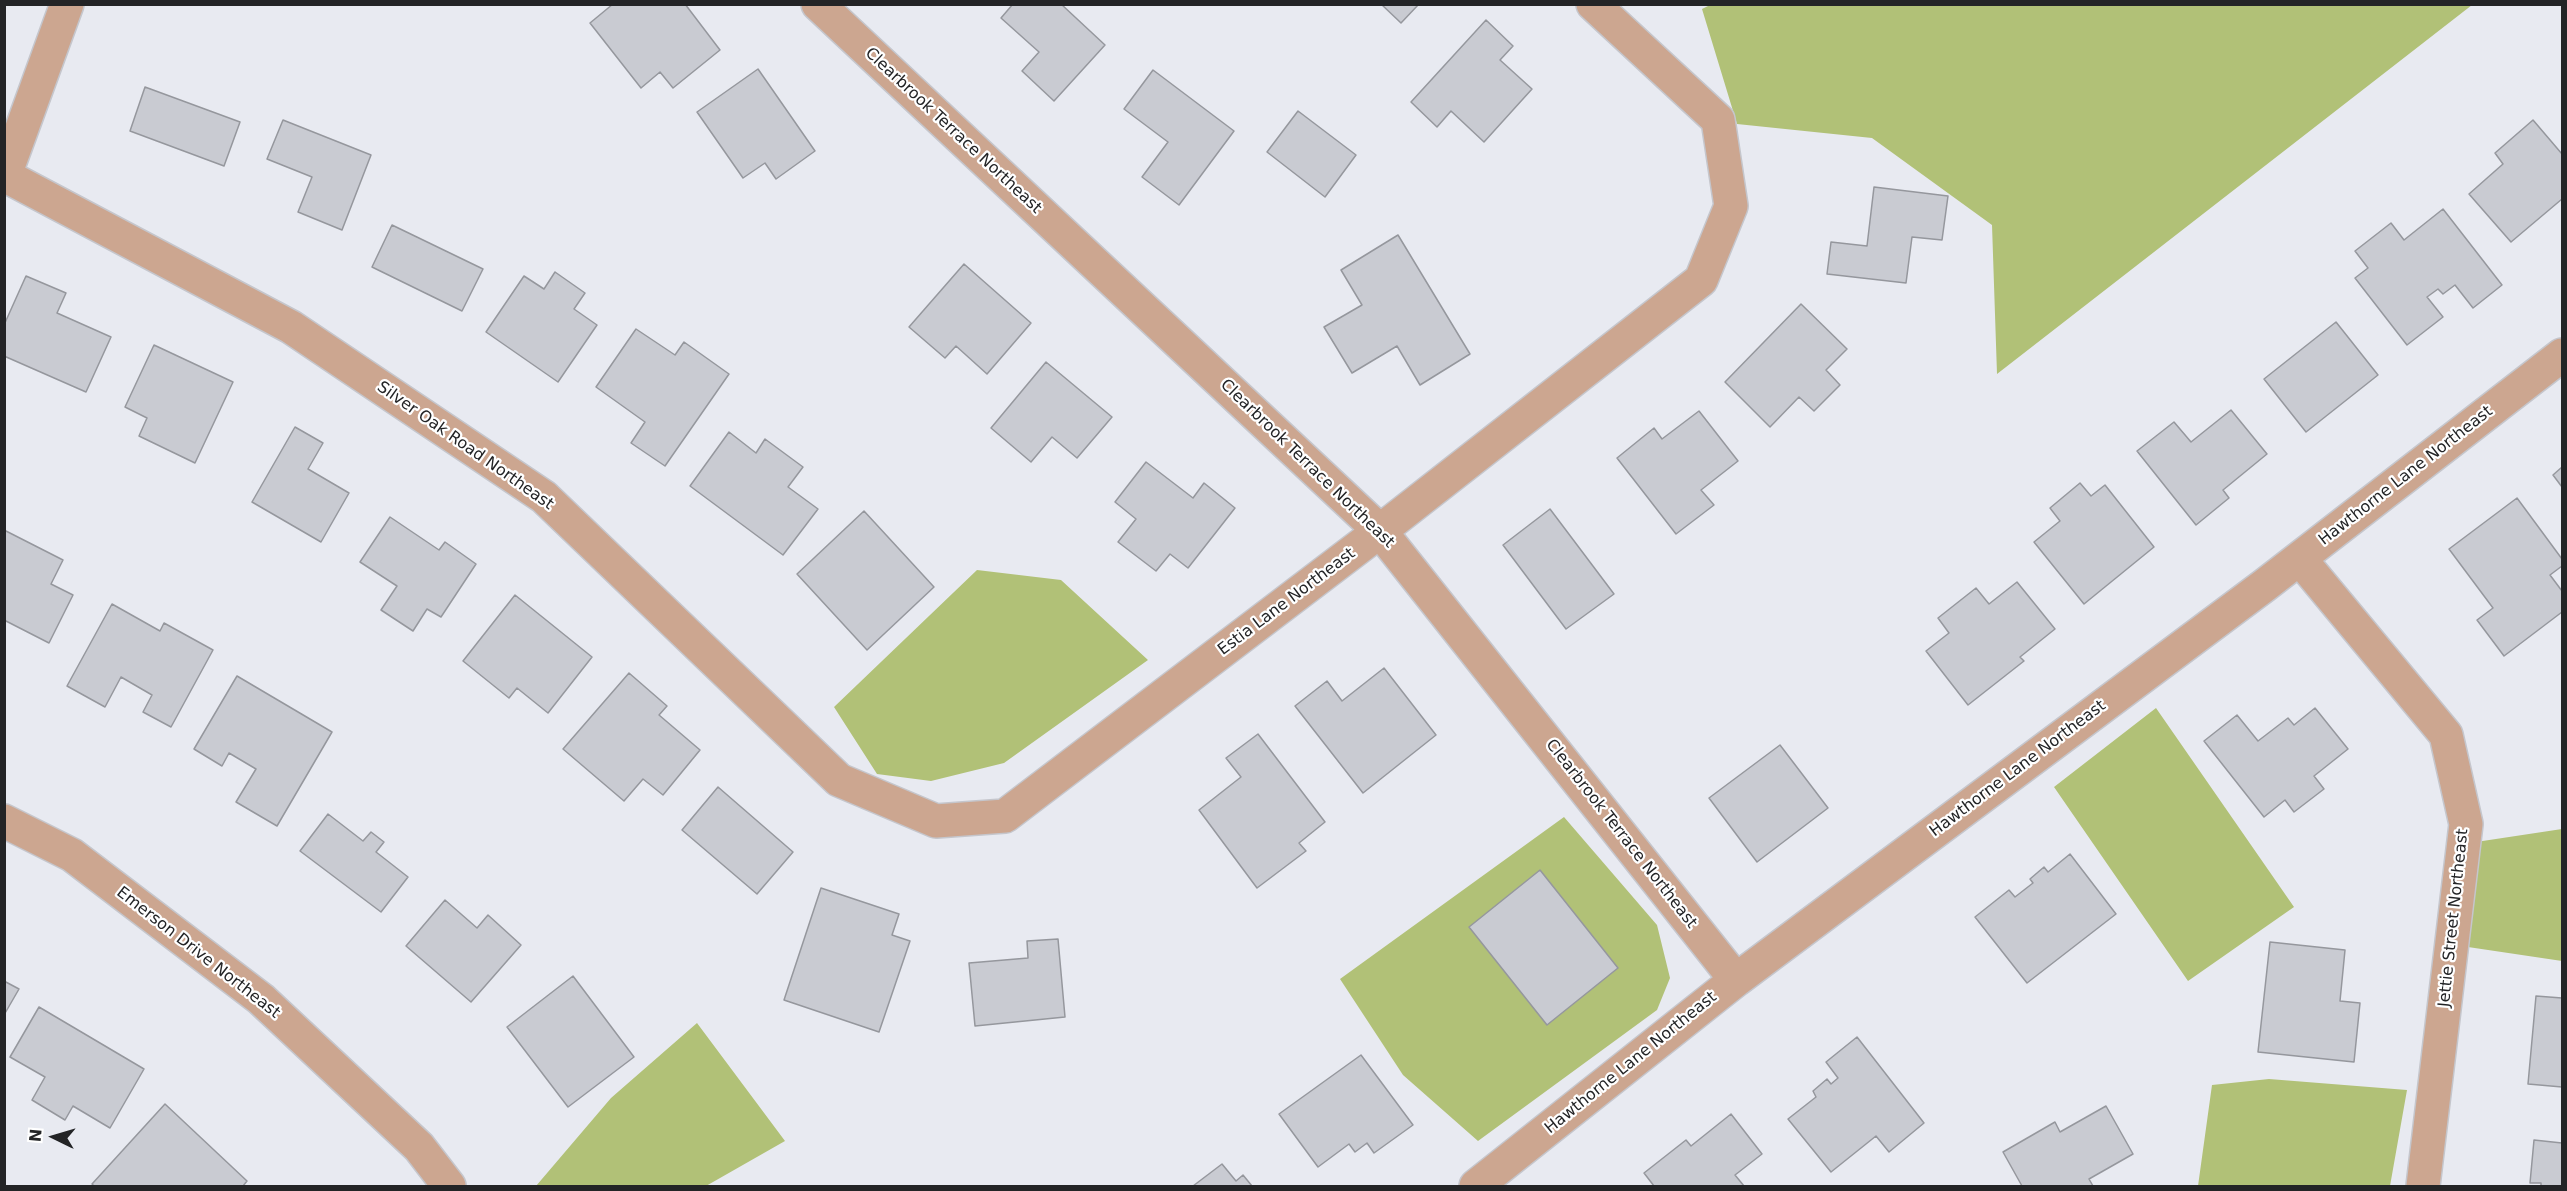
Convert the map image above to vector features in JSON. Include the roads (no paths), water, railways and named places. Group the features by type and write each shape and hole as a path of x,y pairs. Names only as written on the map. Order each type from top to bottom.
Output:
{"street":[{"path":"5,175 67,4"},
{"name":"Clearbrook Terrace Northeast","path":"818,4 1380,531 1736,980"},
{"name":"Estia Lane Northeast","path":"936,821 1005,816 1380,531 1701,280 1731,206 1718,120 1593,4"},
{"name":"Silver Oak Road Northeast","path":"5,175 291,327 544,497 839,780 936,821"},
{"name":"Hawthorne Lane Northeast","path":"1476,1186 1736,980 2300,558 2562,355"},
{"name":"Jettie Street Northeast","path":"2300,558 2446,735 2466,824 2423,1186"},
{"name":"Emerson Drive Northeast","path":"4,821 72,855 261,999 419,1147 449,1186"}]}
